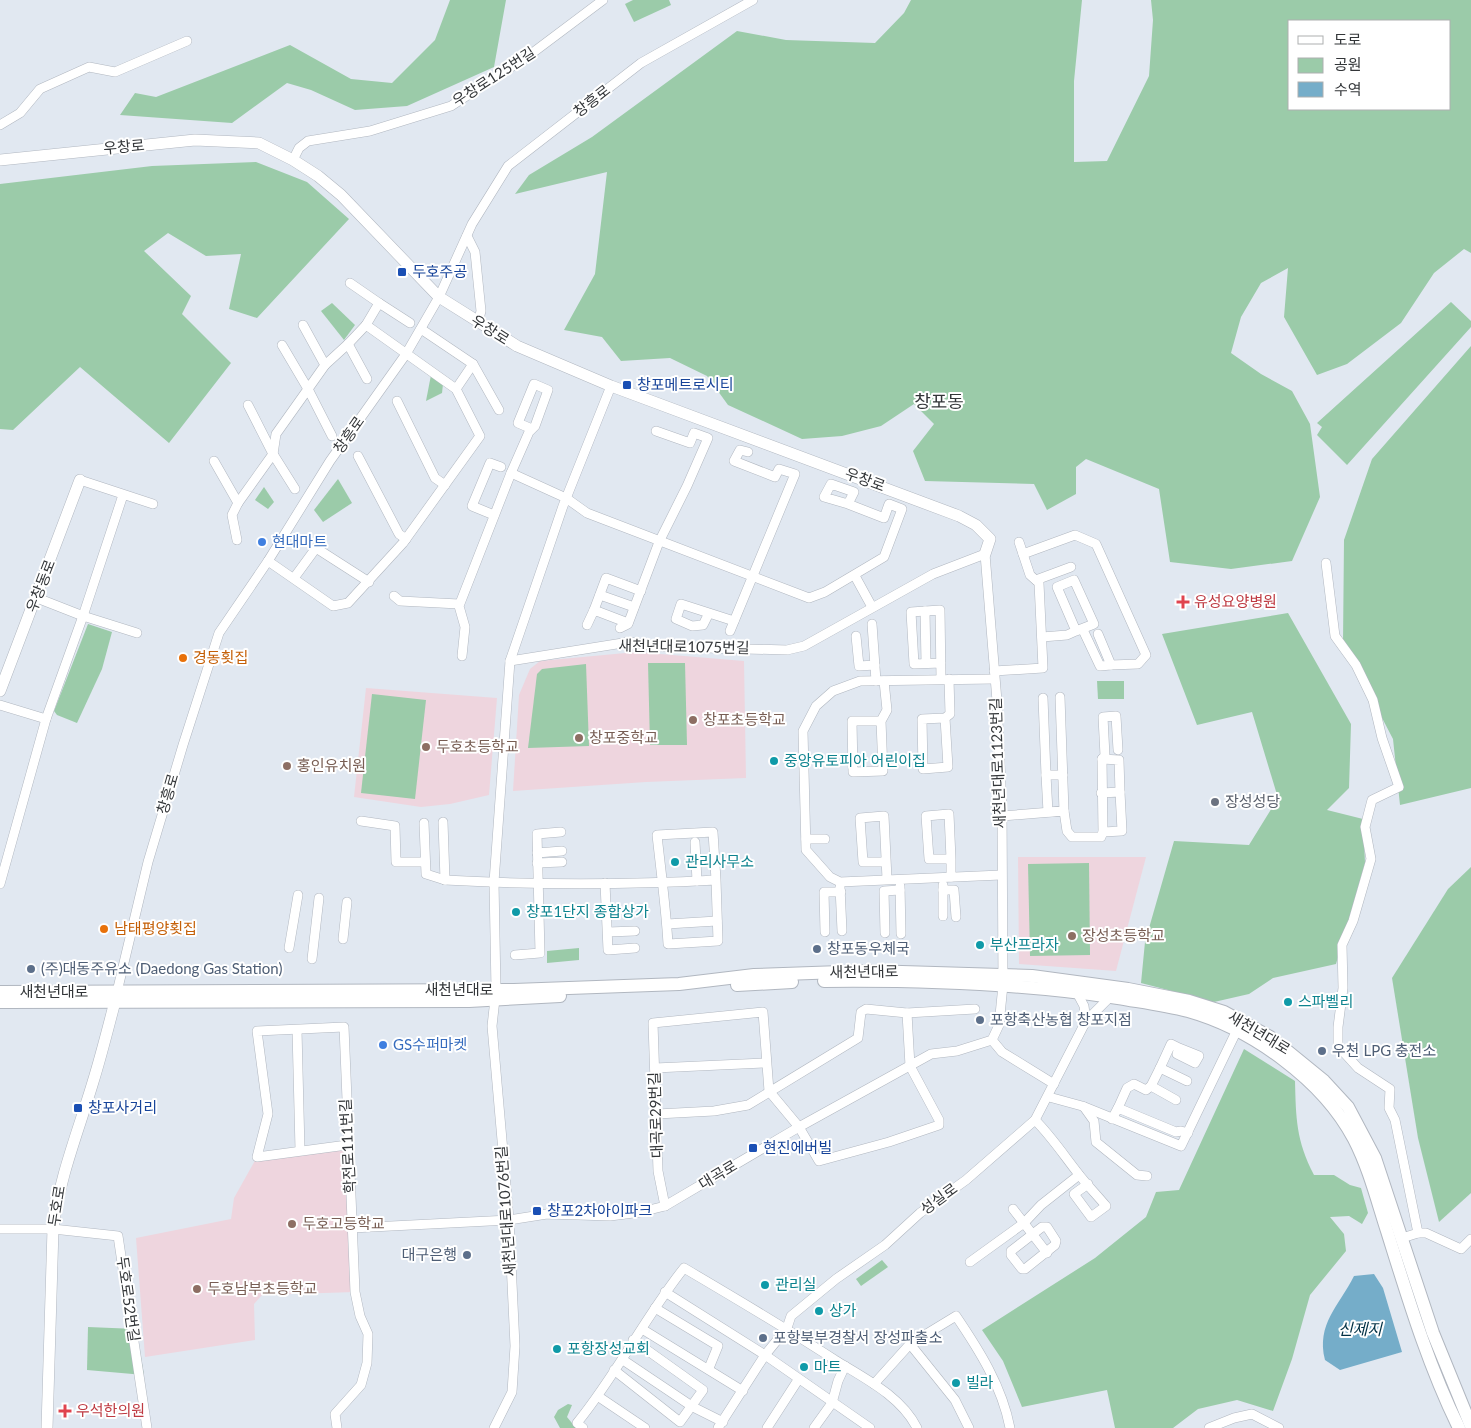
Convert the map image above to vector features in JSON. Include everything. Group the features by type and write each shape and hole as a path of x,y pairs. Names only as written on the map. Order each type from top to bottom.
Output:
{"main road":[{"name":"우창로","path":"0,160 195,140 259,143 293,160 341,195 440,297 516,346 612,386 959,516 976,525 990,539 985,554"},
{"name":"우창동로","path":"0,690 37,598 80,480"},
{"name":"새천년대로","path":"0,992 116,997 155,1003 496,995 679,984 754,975 861,971 1003,979 1076,987 1128,988 1189,1001 1224,1012 1270,1037 1324,1080 1348,1107 1375,1158 1385,1205 1412,1289 1471,1426"},
{"name":"새천년대로","path":"1076,987 1110,997 1188,1011 1236,1032 1287,1063 1312,1084 1340,1116 1402,1238 1427,1354 1459,1428"},
{"name":"새천년대로","path":"0,1002 174,993 496,995"},
{"path":"155,1003 155,998 167,997 174,993"},
{"name":"두호로","path":"47,1428 53,1229 56,1198 92,1084 116,997"}],"street":[{"name":"우창로125번길","path":"293,160 299,148 308,141 370,131 452,106 531,54 603,0"},
{"name":"창흥로","path":"116,997 148,862 182,745 219,632 268,561 330,461 406,354 440,297 467,236 508,166 641,62 753,0"},
{"path":"0,125 20,113 40,89 90,67 115,72 187,41"},
{"path":"467,236 475,252 481,311 478,323"},
{"path":"350,283 410,323"},
{"path":"237,540 232,515 238,503 273,454 276,434 325,365 366,325 379,303"},
{"path":"303,325 325,365"},
{"path":"268,561 334,606 348,604 406,539 480,436 456,388 366,325"},
{"path":"420,329 473,364 499,410"},
{"path":"348,344 367,379"},
{"path":"282,346 308,389 332,436"},
{"path":"456,388 473,364"},
{"path":"462,656 465,627 459,604 511,473 532,429 548,390 534,384 518,423 532,429"},
{"path":"496,995 494,882 510,661 566,498 612,386"},
{"path":"397,401 435,478 445,485"},
{"path":"248,406 273,454 295,489"},
{"path":"594,610 624,626 641,591 659,542 708,438 694,433 690,443 656,431"},
{"path":"730,631 750,577 794,474 779,469 775,477 734,461 740,450 748,452"},
{"path":"358,456 399,534 406,539"},
{"path":"214,461 238,503"},
{"path":"494,515 472,506 490,463 501,467"},
{"path":"511,473 566,498 587,513 809,598 855,576 884,557 902,509 889,504 884,518 848,504"},
{"path":"80,480 153,504"},
{"path":"0,883 46,719 83,616 123,495"},
{"path":"1023,554 1075,535 1096,544 1146,655 1138,664 1100,666 1080,631 1057,586 1074,580 1094,624 1080,631 1067,635 1042,636"},
{"path":"1001,875 840,882 830,878 806,850 803,730 816,706 833,691 860,681 945,679 1043,668 1039,582 1030,575 1019,542"},
{"path":"294,578 316,548 369,582"},
{"name":"새천년대로1075번길","path":"510,661 629,642 668,647 787,650 804,646 933,574 985,554"},
{"name":"새천년대로1123번길","path":"985,554 989,578 1002,816 1003,979"},
{"path":"1326,563 1335,636 1356,666 1373,700 1382,738 1399,787 1372,800 1365,827 1371,859 1353,921 1342,945 1343,988 1338,1027 1338,1046 1358,1068 1390,1089 1389,1108 1395,1120 1418,1232"},
{"path":"1036,580 1071,567"},
{"path":"855,576 872,607"},
{"path":"587,625 606,578 641,591"},
{"path":"600,595 634,607"},
{"path":"394,596 400,601 459,604"},
{"path":"37,598 83,616 138,633"},
{"path":"941,663 914,664 911,612 940,610 941,663 950,714 945,718 922,719 923,769 948,767 945,718"},
{"path":"925,611 926,662"},
{"path":"709,613 734,621"},
{"path":"872,624 875,665 887,710 881,721 883,771 853,772 852,721 881,721"},
{"path":"1098,634 1111,664"},
{"path":"856,636 859,666 875,665"},
{"path":"1060,697 1064,811 1067,831 1072,836 1101,837 1103,832 1101,794 1102,759 1105,756 1103,717 1116,716 1118,750"},
{"path":"1043,698 1048,812"},
{"path":"0,705 46,719"},
{"path":"1102,759 1118,760 1122,831 1103,832"},
{"path":"1046,775 1063,775"},
{"path":"1101,794 1120,792"},
{"path":"1002,816 1064,811"},
{"path":"943,916 943,890 950,859 949,814 926,816 928,859 950,859"},
{"path":"886,862 863,862 860,818 884,816 886,862 886,879"},
{"path":"361,821 394,826 396,862 425,862"},
{"path":"443,822 445,880"},
{"path":"424,823 426,874 445,880 604,883 662,883 716,880"},
{"path":"515,955 540,953 537,834 561,832"},
{"path":"713,832 716,880 718,941 668,944 657,835 713,832"},
{"path":"806,839 825,839"},
{"path":"695,842 697,881"},
{"path":"537,853 562,851"},
{"path":"537,863 562,862"},
{"path":"899,878 901,934"},
{"path":"840,882 842,931"},
{"path":"604,883 608,950 635,948"},
{"path":"885,933 884,891 900,890"},
{"path":"943,890 954,890 956,917"},
{"path":"825,932 824,892 840,892"},
{"path":"290,948 298,895"},
{"path":"312,959 320,898"},
{"path":"343,939 347,902"},
{"path":"667,924 716,921"},
{"path":"608,932 635,931"},
{"path":"1003,979 999,1025 992,1040 1002,1052 1054,1084"},
{"path":"1076,987 1084,1006 1086,1021"},
{"name":"새천년대로1076번길","path":"494,1428 512,1392 515,1346 509,1220 492,1026 496,995"},
{"name":"성실로","path":"623,1360 720,1425 765,1356 787,1328 791,1316 836,1280 885,1245 920,1213 966,1180 1035,1120 1049,1097 1086,1021 1110,997"},
{"path":"656,1114 731,1109 748,1105 858,1038 861,1012 866,1009 907,1013 975,1009"},
{"name":"대곡로29번길","path":"665,1206 658,1171 653,1023 763,1012 766,1063"},
{"path":"655,1068 766,1063 769,1091 800,1127 819,1161 939,1125 940,1120 910,1066 907,1013"},
{"name":"학전로111번길","path":"300,1150 257,1157 268,1114 257,1031 344,1027 347,1145 355,1292 360,1316 368,1334 368,1363 361,1385 335,1414 337,1428"},
{"path":"297,1030 300,1150 347,1145"},
{"path":"1049,1097 1084,1107 1181,1146 1236,1032"},
{"name":"대곡로","path":"352,1228 509,1220 547,1214 610,1216 642,1212 665,1206 800,1127 931,1054 957,1051 992,1040"},
{"path":"1112,1119 1127,1088 1134,1084 1146,1090 1151,1086 1172,1044 1179,1048"},
{"path":"1160,1068 1187,1081"},
{"path":"1151,1086 1176,1100"},
{"path":"1084,1107 1094,1121 1096,1142 1137,1175 1147,1176"},
{"path":"1118,1108 1176,1132 1188,1132"},
{"path":"1035,1120 1052,1137 1088,1184"},
{"path":"970,1262 1024,1223 1041,1205 1079,1174"},
{"path":"1013,1209 1046,1253"},
{"path":"1042,1227 1046,1227 1056,1243 1046,1253 1025,1269 1020,1267 1011,1255 1011,1250 1042,1227"},
{"path":"0,1229 53,1229"},
{"name":"두호로52번길","path":"53,1229 118,1236 147,1428"},
{"path":"1402,1238 1418,1232 1426,1233 1461,1249 1471,1238"},
{"path":"584,1428 577,1423 599,1397 614,1370 623,1360 665,1292 684,1268 787,1328 874,1384 907,1414 917,1428"},
{"path":"665,1292 765,1356 870,1428"},
{"path":"655,1308 718,1346 709,1368"},
{"path":"874,1384 910,1344 956,1316 977,1347 995,1382 1010,1428"},
{"path":"642,1329 709,1368 743,1391"},
{"path":"614,1370 680,1422 693,1407 703,1390 634,1340"},
{"path":"910,1344 955,1400 969,1428"},
{"path":"814,1428 832,1403 838,1381 845,1366"},
{"path":"767,1428 798,1380"},
{"path":"599,1397 645,1428"},
{"path":"1209,1428 1234,1418 1252,1414 1279,1428"}],"shaded area":[{"path":"636,652 744,661 746,778 646,782 513,791 519,695 530,669 540,661"},
{"name":"두호초등학교","path":"366,688 497,698 489,795 450,804 421,807 354,797"},
{"name":"장성초등학교","path":"1018,857 1146,857 1116,971 1019,964"},
{"path":"347,1145 355,1292 262,1295 254,1304 255,1340 145,1357 136,1238 231,1219 234,1198 257,1157"}],"green space":[{"path":"450,0 506,0 494,67 407,106 355,110 311,90 287,83 232,123 120,115 135,93 156,97 290,45 351,79 392,83 435,40"},
{"path":"633,0 669,0 671,5 634,22 625,4"},
{"path":"911,0 1082,0 1074,81 1074,162 1107,161 1149,76 1153,20 1151,0 1471,0 1471,253 1464,249 1434,273 1401,323 1347,364 1317,375 1284,317 1288,268 1261,283 1241,317 1231,353 1261,374 1292,391 1310,424 1320,497 1292,561 1231,569 1170,562 1159,489 1086,459 1076,467 1076,494 1047,510 1034,484 925,481 913,451 934,424 914,404 881,426 842,436 802,439 728,405 707,376 670,358 621,361 602,337 564,330 595,274 607,172 515,194 529,175 592,137 737,31 786,40 875,43 904,13"},
{"path":"256,162 307,182 349,219 257,318 229,309 241,254 206,256 168,233 144,251 191,296 182,314 231,363 169,443 80,367 13,430 0,429 0,184 152,166"},
{"path":"1451,302 1471,321 1471,327 1347,465 1317,435 1322,427 1317,423"},
{"path":"332,303 355,325 344,340 321,311"},
{"path":"1471,346 1471,788 1400,805 1393,739 1343,643 1344,540 1372,459"},
{"path":"431,375 443,384 442,393 426,401"},
{"path":"338,479 352,503 323,522 314,510"},
{"path":"264,487 274,502 268,509 255,500"},
{"path":"1288,613 1351,724 1349,788 1327,810 1363,819 1365,863 1336,964 1273,978 1249,994 1214,1002 1141,983 1145,942 1174,841 1249,845 1278,798 1252,712 1197,725 1162,634"},
{"path":"88,624 112,632 102,669 77,723 57,715 54,711"},
{"path":"648,663 685,663 687,745 650,745"},
{"path":"586,664 589,746 528,748 537,674 542,669"},
{"path":"1097,681 1124,681 1124,699 1098,699"},
{"path":"372,694 426,700 415,799 361,793"},
{"path":"1089,863 1090,955 1030,956 1028,864"},
{"path":"1471,867 1471,1193 1439,1222 1418,1138 1392,978 1448,889"},
{"path":"579,948 579,960 547,963 547,951"},
{"path":"1244,1049 1295,1081 1300,1140 1314,1175 1334,1175 1350,1185 1361,1188 1368,1213 1362,1224 1349,1216 1330,1217 1344,1234 1346,1251 1310,1295 1292,1359 1273,1411 1237,1400 1198,1409 1173,1428 1115,1428 1107,1390 1022,1407 1003,1361 982,1330 1095,1258 1146,1217 1156,1192 1179,1190"},
{"path":"882,1260 888,1267 861,1286 856,1279"},
{"path":"88,1327 136,1329 144,1375 87,1370"},
{"path":"568,1404 572,1405 567,1417 576,1428 560,1428 554,1417 558,1410"}],"water":[{"name":"신제지","path":"1374,1274 1383,1288 1402,1352 1340,1370 1325,1360 1323,1347 1326,1326 1354,1276"}],"place":[{"name":"두호주공","path":"402,272"},
{"name":"창포메트로시티","path":"627,385"},
{"name":"현대마트","path":"262,542"},
{"name":"유성요양병원","path":"1183,602"},
{"name":"경동횟집","path":"183,658"},
{"name":"창포초등학교","path":"693,720"},
{"name":"창포중학교","path":"579,738"},
{"name":"두호초등학교","path":"426,747"},
{"name":"중앙유토피아 어린이집","path":"774,761"},
{"name":"홍인유치원","path":"287,766"},
{"name":"장성성당","path":"1215,802"},
{"name":"관리사무소","path":"675,862"},
{"name":"창포1단지 종합상가","path":"516,912"},
{"name":"남태평양횟집","path":"104,929"},
{"name":"장성초등학교","path":"1072,936"},
{"name":"부산프라자","path":"980,945"},
{"name":"창포동우체국","path":"817,949"},
{"name":"(주)대동주유소 (Daedong Gas Station)","path":"31,969"},
{"name":"스파벨리","path":"1288,1002"},
{"name":"포항축산농협 창포지점","path":"980,1020"},
{"name":"GS수퍼마켓","path":"383,1045"},
{"name":"우천 LPG 충전소","path":"1322,1051"},
{"name":"창포사거리","path":"78,1108"},
{"name":"현진에버빌","path":"753,1148"},
{"name":"창포2차아이파크","path":"537,1211"},
{"name":"두호고등학교","path":"292,1224"},
{"name":"대구은행","path":"467,1255"},
{"name":"관리실","path":"765,1285"},
{"name":"두호남부초등학교","path":"197,1289"},
{"name":"상가","path":"819,1311"},
{"name":"포항북부경찰서 장성파출소","path":"763,1338"},
{"name":"포항장성교회","path":"557,1349"},
{"name":"마트","path":"804,1367"},
{"name":"빌라","path":"956,1383"},
{"name":"우석한의원","path":"65,1411"}],"district":[{"name":"창포동","path":"939,402"}]}
